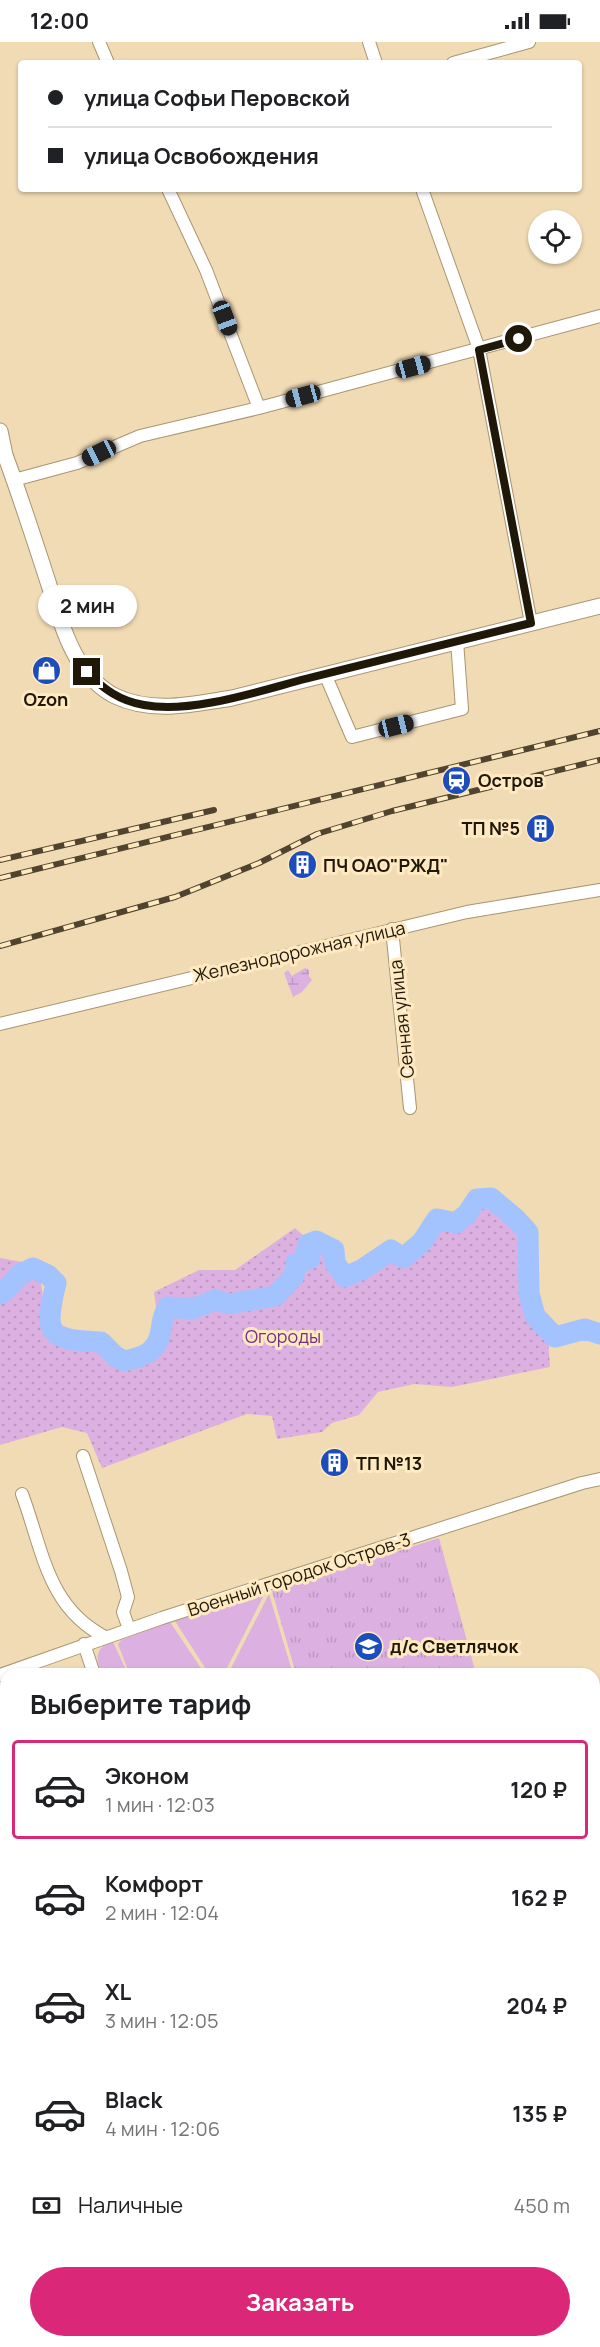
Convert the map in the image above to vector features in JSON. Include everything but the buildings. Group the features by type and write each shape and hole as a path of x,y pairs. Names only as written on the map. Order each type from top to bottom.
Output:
{"main road":[{"path":"0,431 14,480 73,648 87,672 104,690 117,697 144,705 170,707 232,698 600,606"}],"street":[{"path":"99,42 107,60"},
{"path":"369,42 375,60"},
{"path":"464,60 529,42"},
{"path":"169,192 206,270 259,408"},
{"path":"423,192 479,350 531,623"},
{"path":"14,480 77,464 141,436 259,408 600,316"},
{"path":"325,674 352,737 462,709 457,641"},
{"name":"Железнодорожная улица","path":"0,1024 467,912 600,890"},
{"name":"Сенная улица","path":"392,929 410,1108"},
{"path":"83,1456 128,1597 123,1612 129,1629"},
{"name":"Военный городок Остров-3","path":"19,1668 129,1629 571,1486 600,1479"},
{"path":"22,1494 56,1592 70,1612 86,1628 105,1637"},
{"path":"84,1644 92,1668"}],"green space":[{"path":"305,968 309,970 312,980 302,992 293,997 284,973 288,970 292,976"},
{"name":"Огороды","path":"491,1203 517,1226 523,1239 523,1271 527,1304 548,1338 550,1367 452,1387 414,1384 378,1392 359,1415 332,1423 322,1432 277,1439 272,1416 247,1414 102,1468 87,1433 62,1427 0,1445 0,1258 39,1265 47,1330 61,1344 96,1348 115,1363 127,1368 153,1359 161,1347 154,1292 199,1270 235,1270 295,1228 320,1250 346,1285 390,1261 408,1264 427,1245 441,1226 456,1228 482,1205"},
{"path":"439,1538 474,1668 294,1668 272,1591"},
{"path":"265,1593 227,1668 205,1668 175,1621"},
{"path":"269,1594 291,1668 231,1668"},
{"path":"170,1622 201,1668 127,1668 118,1644 121,1640"},
{"path":"112,1640 125,1668 100,1668 98,1654 106,1643"}],"waterway":[{"path":"0,1294 19,1275 33,1268 48,1275 56,1283 50,1314 54,1331 70,1339 101,1342 115,1356 124,1361 144,1355 157,1344 168,1307 192,1309 215,1300 229,1304 275,1296 294,1276 296,1263 310,1259 306,1251 308,1244 316,1241 334,1250 335,1263 345,1277 363,1269 391,1250 403,1258 422,1242 437,1219 456,1223 467,1214 477,1199 491,1198 528,1232 529,1293 535,1316 555,1337 585,1329 600,1334"}],"railway":[{"path":"0,878 600,731"},
{"path":"0,946 175,897 259,863 317,834 392,811 600,760"},
{"path":"0,860 214,810"}],"place":[{"name":"Ozon","path":"46,670"},
{"name":"Остров","path":"457,780"},
{"name":"ТП №5","path":"541,828"},
{"name":"ПЧ ОАО\"РЖД\"","path":"302,865"},
{"name":"ТП №13","path":"335,1463"},
{"name":"д/с Светлячок","path":"369,1646"}],"route":[{"path":"87,672 104,690 117,697 144,705 170,707 232,698 531,623 479,350 519,339"}]}
